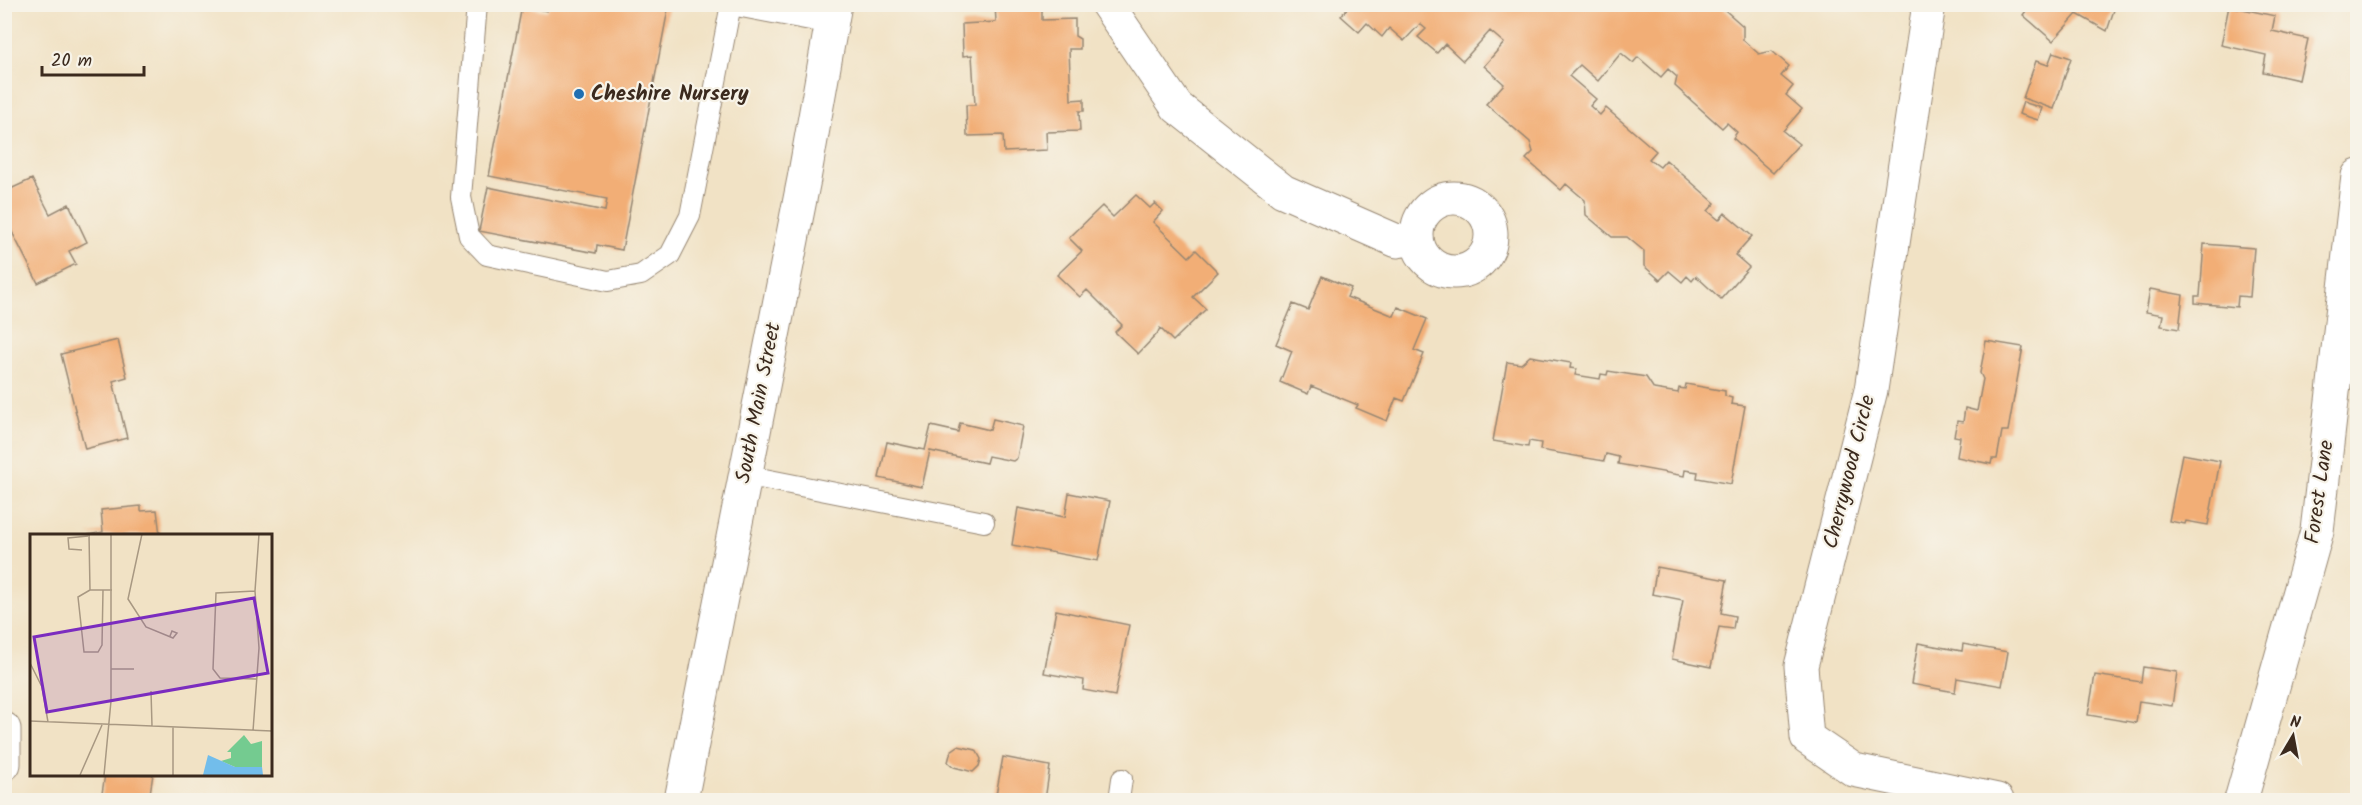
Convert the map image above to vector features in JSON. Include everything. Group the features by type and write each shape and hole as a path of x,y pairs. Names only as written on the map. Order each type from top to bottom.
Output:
{"main road":[{"path":"1107,4 1177,107 1283,190 1397,241 1417,238"},
{"name":"Cherrywood Circle","path":"1929,4 1871,390 1801,666 1807,738 1854,770 1997,801"},
{"name":"South Main Street","path":"681,801 804,179 833,14"},
{"name":"Forest Lane","path":"2241,801 2317,531 2358,176"},
{"path":"4,729 4,764"}],"lane":[{"path":"477,4 461,197 470,236 487,255 608,280 641,275 669,255 690,216 731,5 833,14"},
{"path":"744,475 984,522"},
{"path":"1119,801 1122,779"}],"building":[{"name":"Cheshire Nursery","path":"549,4 669,4 622,250 597,245 596,253 479,231 488,187 605,211 607,199 489,176 522,6 547,11"},
{"path":"1042,4 1042,20 1075,19 1075,36 1080,39 1080,49 1069,49 1071,100 1084,99 1084,111 1079,111 1080,131 1046,132 1047,150 1004,152 1003,135 967,136 966,105 975,105 972,55 963,56 962,24 996,22 995,5"},
{"path":"1345,4 1718,4 1743,26 1743,40 1759,54 1772,51 1789,66 1781,76 1793,86 1786,95 1802,109 1783,131 1799,144 1773,173 1733,138 1737,132 1727,123 1722,128 1675,86 1677,77 1668,69 1661,77 1638,57 1633,63 1621,53 1598,81 1580,65 1569,76 1596,99 1590,106 1600,115 1606,108 1656,151 1649,159 1660,167 1666,160 1715,203 1708,211 1719,220 1725,213 1752,236 1735,255 1749,267 1721,299 1696,276 1692,281 1687,276 1682,282 1669,271 1660,280 1644,266 1644,251 1627,237 1612,237 1586,215 1585,200 1566,184 1561,190 1526,159 1533,152 1530,142 1486,104 1504,84 1484,66 1504,43 1490,31 1463,61 1445,44 1437,53 1418,37 1426,29 1420,24 1404,41 1389,28 1382,37 1367,23 1359,32 1341,16 1348,7"},
{"path":"2031,4 2116,4 2107,31 2077,14 2053,41 2023,15"},
{"path":"2229,6 2275,16 2272,31 2308,39 2299,80 2263,72 2266,55 2221,45"},
{"path":"2053,52 2071,58 2054,109 2023,98 2036,61 2048,65"},
{"path":"2023,102 2042,108 2038,120 2019,114"},
{"path":"32,179 50,214 69,204 87,242 69,251 76,264 38,283 4,216 4,192"},
{"path":"1136,195 1150,208 1155,203 1163,211 1153,222 1189,257 1196,250 1218,272 1193,297 1206,309 1173,341 1160,328 1138,354 1115,332 1122,325 1087,290 1080,297 1057,275 1082,251 1069,238 1102,206 1113,217"},
{"path":"2204,244 2254,248 2250,297 2238,296 2237,307 2195,303 2195,296 2200,296"},
{"path":"1322,276 1351,288 1347,297 1394,316 1398,307 1427,319 1414,350 1424,354 1404,401 1396,398 1387,421 1356,408 1358,405 1311,386 1308,394 1280,382 1292,351 1276,344 1293,304 1308,310"},
{"path":"2150,289 2183,295 2179,329 2161,326 2163,315 2146,312"},
{"path":"118,340 127,377 113,381 127,438 85,449 61,354"},
{"path":"1986,341 2023,347 2008,431 2002,431 1997,459 1992,459 1991,464 1957,457 1960,437 1954,436 1957,421 1963,422 1965,408 1977,411 1983,379 1980,373"},
{"path":"1530,356 1571,363 1570,368 1577,369 1575,375 1600,379 1601,374 1607,375 1608,371 1646,377 1654,389 1678,393 1679,388 1685,389 1686,384 1725,391 1725,396 1732,398 1731,404 1745,406 1731,484 1697,478 1698,472 1685,470 1684,476 1618,464 1619,457 1606,454 1604,461 1540,450 1541,443 1529,441 1528,447 1493,441 1507,362 1521,364"},
{"path":"993,419 1023,426 1017,458 1013,461 988,456 986,463 930,451 922,487 879,478 887,442 925,450 931,426 958,432 960,423 990,430"},
{"path":"2182,454 2220,461 2208,525 2169,521"},
{"path":"1069,493 1110,501 1098,561 1012,545 1018,508 1065,517"},
{"path":"141,506 141,511 157,510 160,534 93,534 103,532 101,510"},
{"path":"1657,567 1727,580 1721,613 1735,616 1733,629 1719,627 1711,667 1672,659 1683,600 1652,594"},
{"path":"1056,610 1129,625 1115,696 1083,690 1084,680 1044,673"},
{"path":"1918,643 1962,651 1963,644 2008,652 2002,686 1957,678 1955,692 1911,684"},
{"path":"2143,667 2177,672 2172,706 2139,701 2136,723 2088,715 2095,675 2141,682"},
{"path":"958,746 976,750 981,759 979,766 973,772 954,767 948,762 951,751"},
{"path":"1003,757 1050,766 1045,800 995,800"},
{"path":"105,775 153,775 149,800 101,800"}],"place":[{"name":"Cheshire Nursery","path":"579,94"}]}
